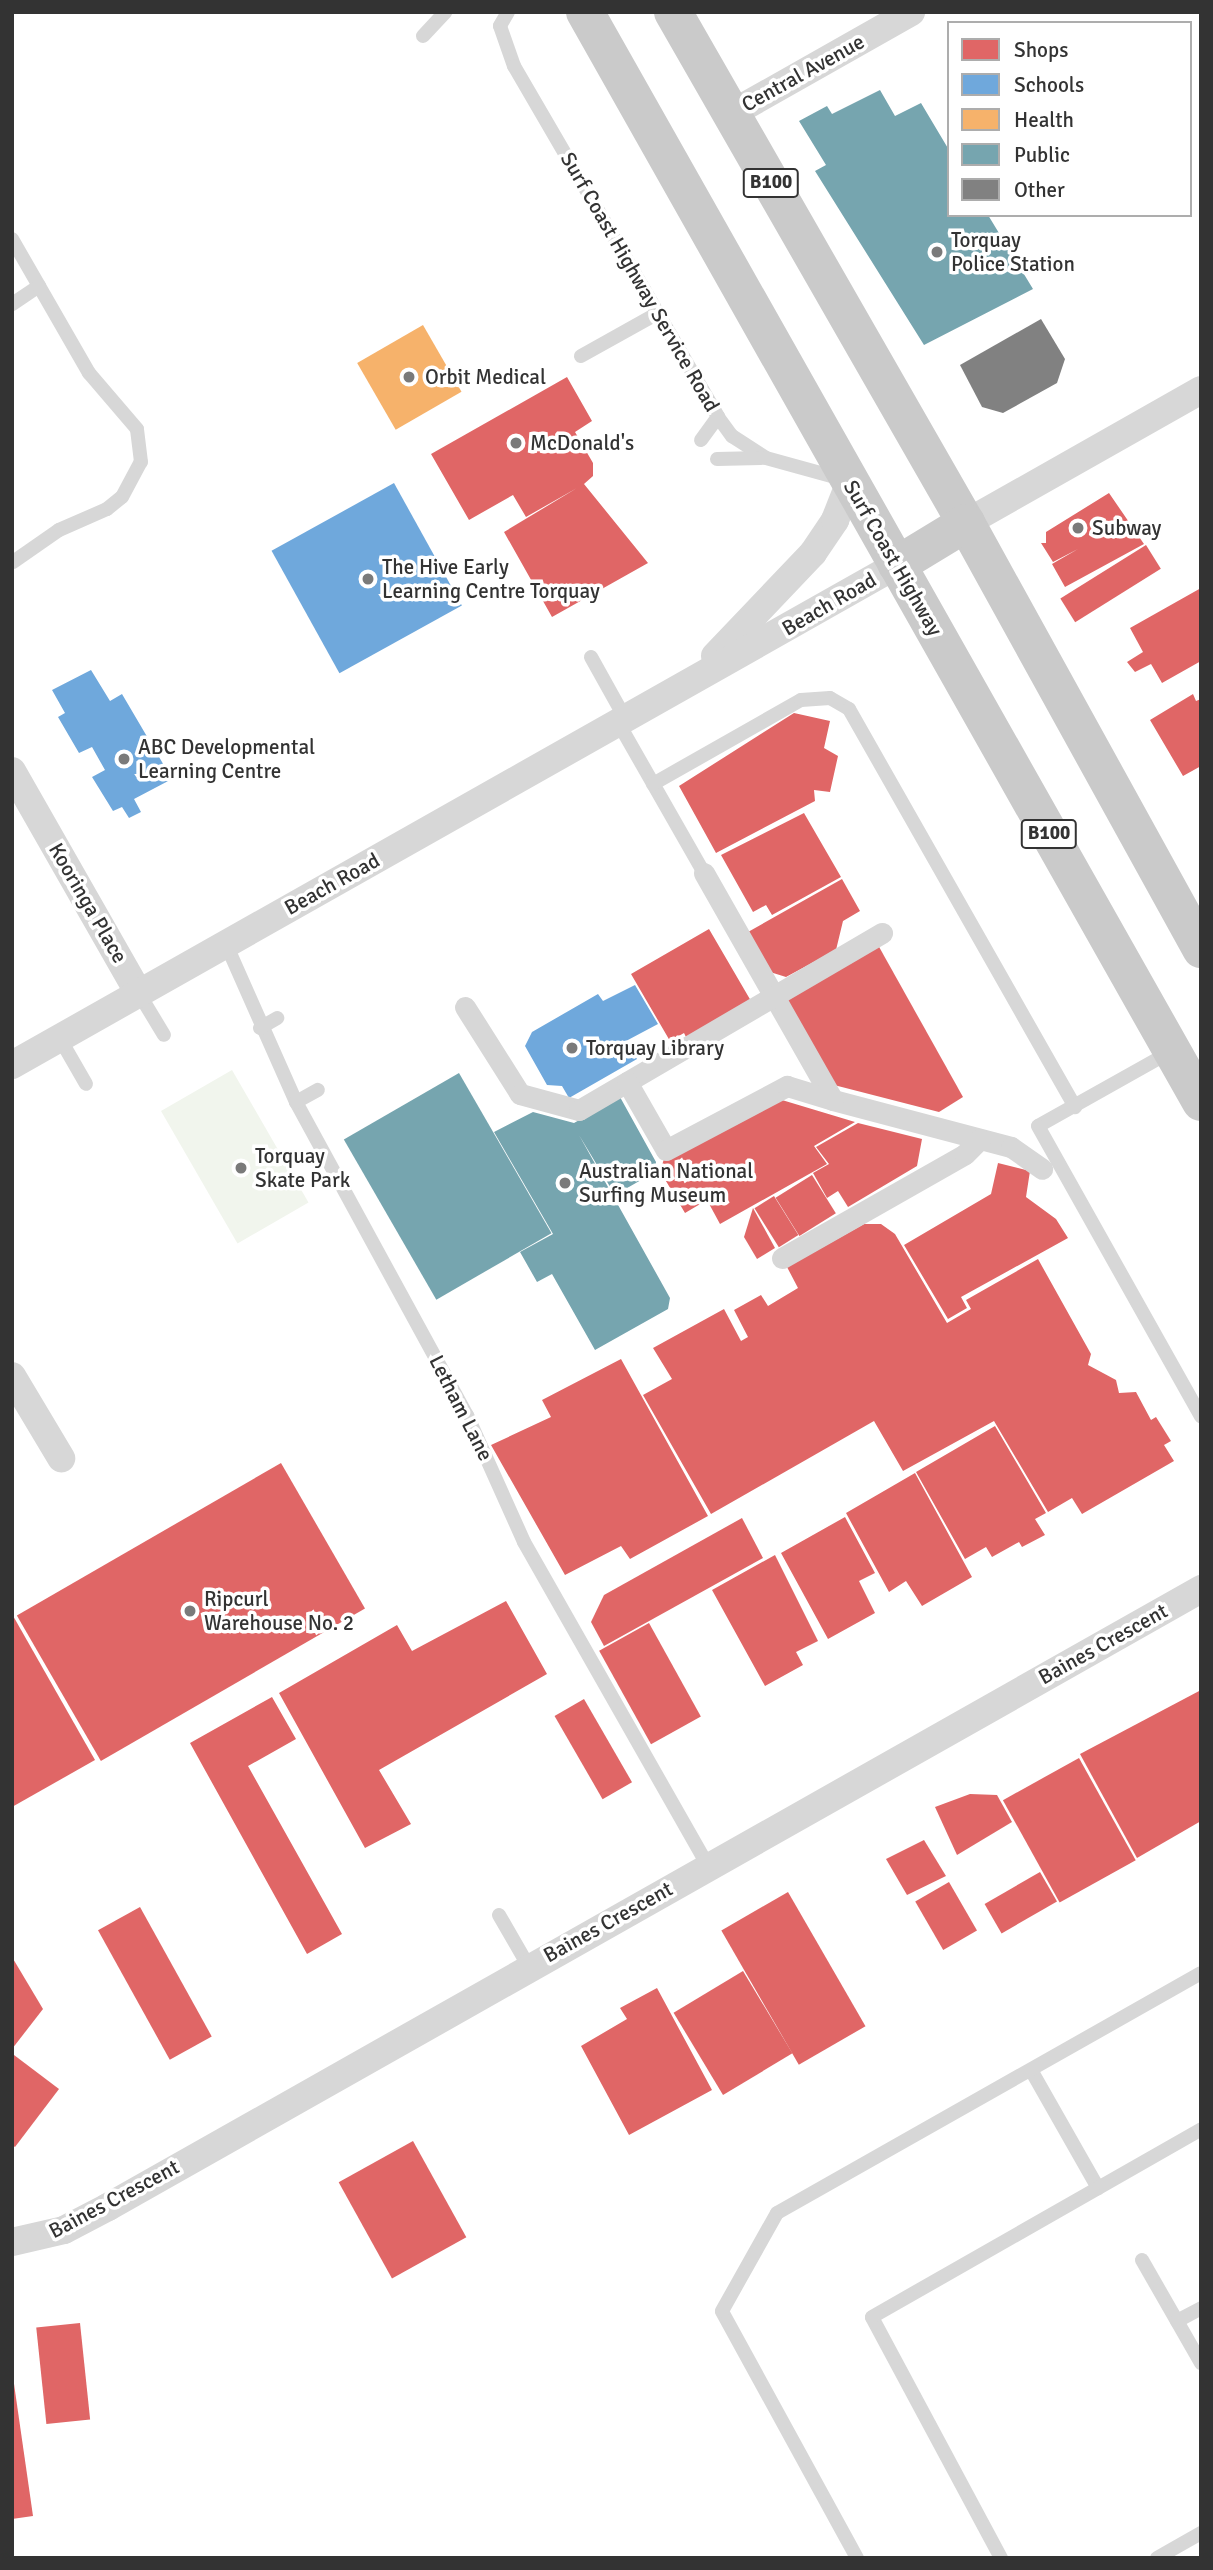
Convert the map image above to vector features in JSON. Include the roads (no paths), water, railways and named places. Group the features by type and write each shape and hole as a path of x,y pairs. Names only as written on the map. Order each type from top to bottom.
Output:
{"main road":[{"name":"Surf Coast Highway","path":"585,12 1201,1102"},
{"name":"B100","path":"673,12 965,523 1201,949"},
{"path":"897,565 965,523"}],"street":[{"name":"Central Avenue","path":"731,114 911,12"},
{"path":"965,523 1201,390"},
{"name":"Beach Road","path":"652,705 727,646 772,600 835,520 850,482"},
{"name":"Beach Road","path":"12,1065 897,565"},
{"name":"Kooringa Place","path":"12,771 138,992"},
{"path":"704,873 833,1100"},
{"path":"466,1007 520,1094 579,1110 881,933"},
{"path":"627,1082 666,1150 787,1086 1012,1147 1042,1169"},
{"path":"782,1258 965,1154 980,1139"},
{"path":"12,1376 61,1458"},
{"name":"Baines Crescent","path":"12,2242 30,2241 75,2225 1201,1589"}],"lane":[{"path":"423,36 444,12"},
{"name":"Surf Coast Highway Service Road","path":"508,12 500,26 514,66 718,417 732,436 766,458 850,482"},
{"path":"12,239 89,373 137,429 141,462 122,497 107,509 59,530 13,562"},
{"path":"12,304 39,286"},
{"path":"581,356 656,314"},
{"path":"701,440 718,417"},
{"path":"717,459 766,458"},
{"path":"591,657 653,784 704,873"},
{"path":"653,784 801,700 830,698 849,709 1074,1107"},
{"name":"Letham Lane","path":"226,944 260,1028 296,1102 467,1415 524,1542 708,1866"},
{"name":"Kooringa Place","path":"138,992 164,1035"},
{"path":"260,1028 277,1018"},
{"path":"60,1037 86,1084"},
{"path":"1172,1051 1038,1126 1201,1416"},
{"path":"296,1102 318,1090"},
{"path":"499,1915 529,1967"},
{"path":"857,2558 723,2311 777,2213 1201,1973"},
{"path":"1031,2070 1098,2188"},
{"path":"1002,2558 872,2317 1201,2129"},
{"path":"1142,2260 1201,2363"},
{"path":"1177,2322 1201,2308"},
{"path":"1157,2558 1201,2533"}],"place":[{"name":"Torquay Police Station","path":"937,252"},
{"name":"Orbit Medical","path":"409,377"},
{"name":"McDonald's","path":"516,443"},
{"name":"Subway","path":"1078,528"},
{"name":"The Hive Early Learning Centre Torquay","path":"368,579"},
{"name":"ABC Developmental Learning Centre","path":"124,759"},
{"name":"Torquay Library","path":"572,1048"},
{"name":"Torquay Skate Park","path":"241,1168"},
{"name":"Australian National Surfing Museum","path":"565,1183"},
{"name":"Ripcurl Warehouse No. 2","path":"190,1611"}]}
